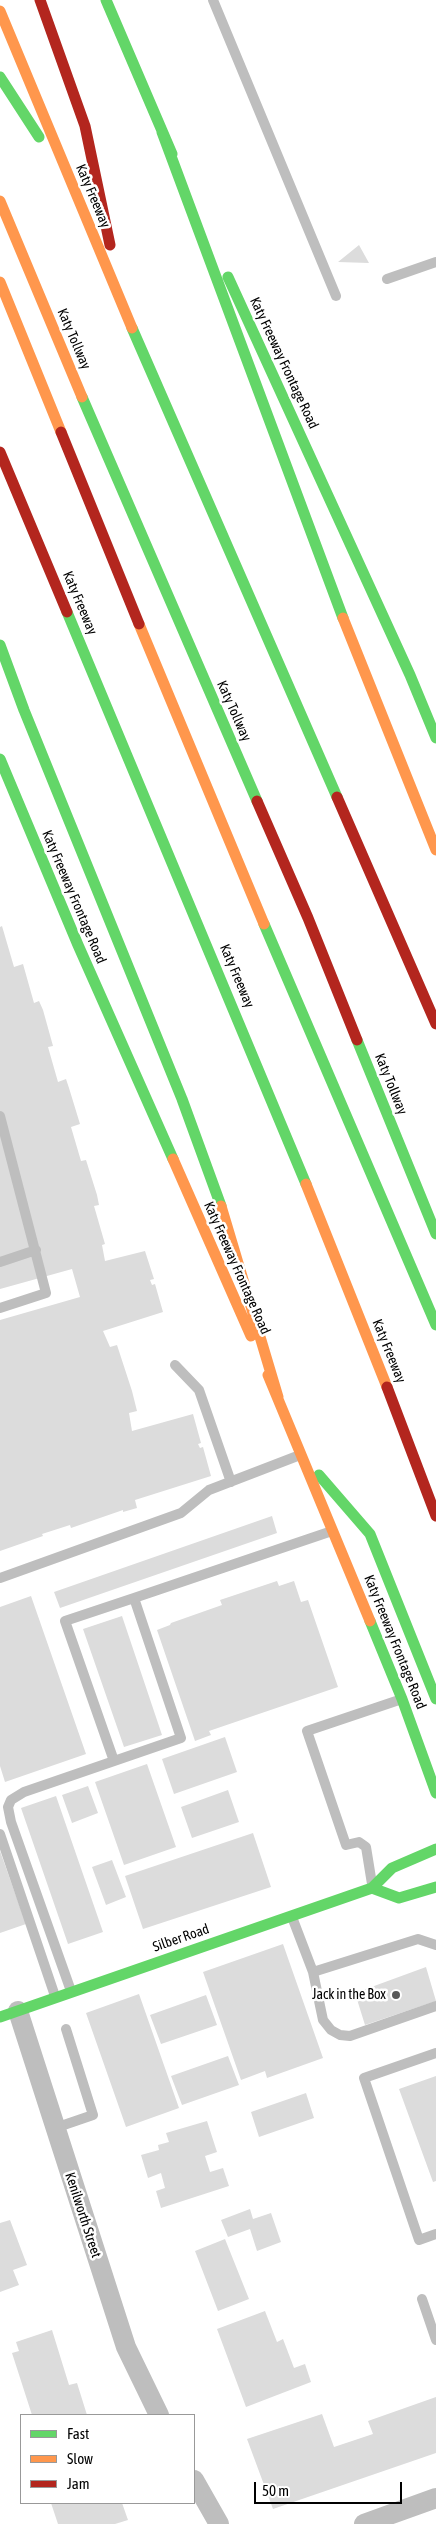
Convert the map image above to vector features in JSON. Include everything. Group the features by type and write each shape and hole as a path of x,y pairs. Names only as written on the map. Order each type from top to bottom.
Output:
{"main road":[{"path":"40,0 85,126 124,310"},
{"name":"Katy Freeway Frontage Road","path":"106,0 162,132 410,675 436,738"},
{"name":"Katy Freeway","path":"0,10 124,310 436,1024"},
{"path":"0,77 76,195"},
{"path":"162,132 355,649 436,850"},
{"name":"Katy Tollway","path":"0,201 163,588 308,918 436,1234"},
{"path":"0,282 189,748 436,1325"},
{"name":"Katy Freeway","path":"0,452 269,1090 393,1402 436,1516"},
{"path":"0,645 24,710 182,1100 226,1221 278,1397"},
{"name":"Katy Freeway Frontage Road","path":"0,759 4,778 278,1397 402,1699 436,1793"},
{"path":"301,1455 370,1534 436,1699"},
{"name":"Silber Road","path":"9,2014 372,1888 392,1868 436,1849"},
{"path":"372,1888 399,1898 436,1887"}],"street":[{"name":"Kenilworth Street","path":"9,2014 56,2128 126,2347 159,2414"},
{"path":"195,2482 219,2524"},
{"path":"364,2524 436,2498"}],"lane":[{"path":"213,0 336,296"},
{"path":"387,279 436,262"},
{"path":"0,1116 46,1293 0,1308"},
{"path":"0,1262 36,1250"},
{"path":"175,1365 199,1390 231,1482"},
{"path":"0,1578 181,1513 209,1490 301,1455"},
{"path":"114,1761 65,1621 334,1530"},
{"path":"71,1992 11,1822 8,1807 11,1800 24,1792 181,1738 134,1598"},
{"path":"372,1888 366,1847 359,1842 346,1845 307,1731 402,1699"},
{"path":"0,1834 56,1998"},
{"path":"292,1916 313,1972 323,2020 331,2030 340,2035 350,2036 436,2006"},
{"path":"313,1972 418,1939 436,1944"},
{"path":"56,2128 93,2115 66,2029"},
{"path":"436,2053 364,2078 419,2240 436,2234"},
{"path":"422,2299 436,2340"}],"building":[{"path":"359,245 369,263 338,262"},
{"path":"2,926 14,967 23,964 34,1003 39,1001 43,1010 53,1046 48,1047 58,1082 66,1079 69,1088 80,1124 71,1127 81,1161 86,1160 97,1195 99,1205 94,1206 105,1244 102,1245 105,1261 145,1251 154,1279 150,1280 152,1285 155,1284 163,1312 103,1331 110,1347 117,1345 132,1391 137,1411 129,1413 132,1431 193,1414 201,1443 198,1444 200,1448 203,1447 211,1476 135,1500 137,1508 123,1512 123,1510 71,1528 70,1525 0,1551 0,1320 80,1297 72,1269 0,1289 0,927"},
{"path":"272,1516 277,1533 60,1608 54,1592"},
{"path":"277,1581 279,1586 294,1581 301,1602 308,1600 338,1687 209,1731 211,1735 195,1741 157,1630 171,1623 222,1605 220,1600"},
{"path":"31,1596 86,1754 5,1782 0,1766 0,1607"},
{"path":"122,1616 162,1735 124,1747 83,1629"},
{"path":"225,1737 237,1772 174,1794 162,1759"},
{"path":"147,1764 176,1847 124,1865 95,1782"},
{"path":"88,1786 98,1813 72,1823 62,1795"},
{"path":"228,1790 239,1822 192,1838 181,1807"},
{"path":"56,1796 103,1932 68,1944 21,1808"},
{"path":"253,1833 271,1887 143,1929 125,1876"},
{"path":"0,1851 26,1924 0,1933"},
{"path":"112,1860 126,1897 106,1905 92,1867"},
{"path":"283,1944 323,2058 267,2078 265,2071 241,2080 203,1972"},
{"path":"426,1967 436,2001 365,2025 355,1993"},
{"path":"139,1994 179,2108 126,2127 86,2013"},
{"path":"206,1995 217,2025 161,2044 150,2015"},
{"path":"228,2056 239,2085 182,2105 171,2076"},
{"path":"436,2076 436,2181 433,2182 399,2089"},
{"path":"306,2093 314,2118 259,2137 251,2112"},
{"path":"207,2121 217,2152 205,2156 210,2172 223,2168 229,2186 161,2208 156,2191 165,2188 161,2173 148,2178 141,2155 159,2150 158,2145 169,2142 166,2133"},
{"path":"250,2209 253,2219 271,2213 281,2242 257,2251 250,2229 228,2237 221,2220"},
{"path":"10,2220 27,2265 13,2270 19,2285 0,2292 0,2223"},
{"path":"225,2239 249,2299 218,2311 195,2251"},
{"path":"265,2311 277,2342 283,2339 294,2368 305,2364 311,2382 246,2407 217,2329"},
{"path":"52,2330 69,2385 77,2383 87,2414 32,2414 12,2353 19,2351 16,2342"},
{"path":"436,2397 436,2453 273,2509 247,2439 322,2414 334,2447 373,2434 368,2421"},
{"path":"51,2504 122,2504 128,2520 115,2524 58,2524"}],"traffic: fast":[{"path":"106,0 172,154"},
{"path":"0,77 39,137"},
{"path":"162,132 343,618"},
{"path":"228,277 410,675 436,738"},
{"path":"132,328 337,797"},
{"path":"82,397 257,801"},
{"path":"67,612 306,1184"},
{"path":"0,645 24,710 182,1099 221,1206"},
{"path":"0,759 78,945 173,1159"},
{"path":"264,924 436,1325"},
{"path":"357,1040 436,1234"},
{"path":"319,1475 370,1534 436,1699"},
{"path":"370,1621 402,1699 436,1793"},
{"path":"0,2017 372,1888 392,1868 436,1849"},
{"path":"372,1888 399,1898 436,1887"}],"traffic: slow":[{"path":"0,11 132,328"},
{"path":"0,201 82,397"},
{"path":"0,282 61,432"},
{"path":"343,618 436,850"},
{"path":"139,624 264,924"},
{"path":"173,1159 251,1336"},
{"path":"306,1184 387,1387"},
{"path":"221,1206 278,1397"},
{"path":"268,1375 370,1621"}],"traffic: jam":[{"path":"40,0 85,126 110,245"},
{"path":"61,432 139,624"},
{"path":"0,452 67,612"},
{"path":"337,797 436,1024"},
{"path":"257,801 308,918 357,1040"},
{"path":"387,1387 436,1516"}],"place":[{"name":"Jack in the Box","path":"396,1995"}]}
